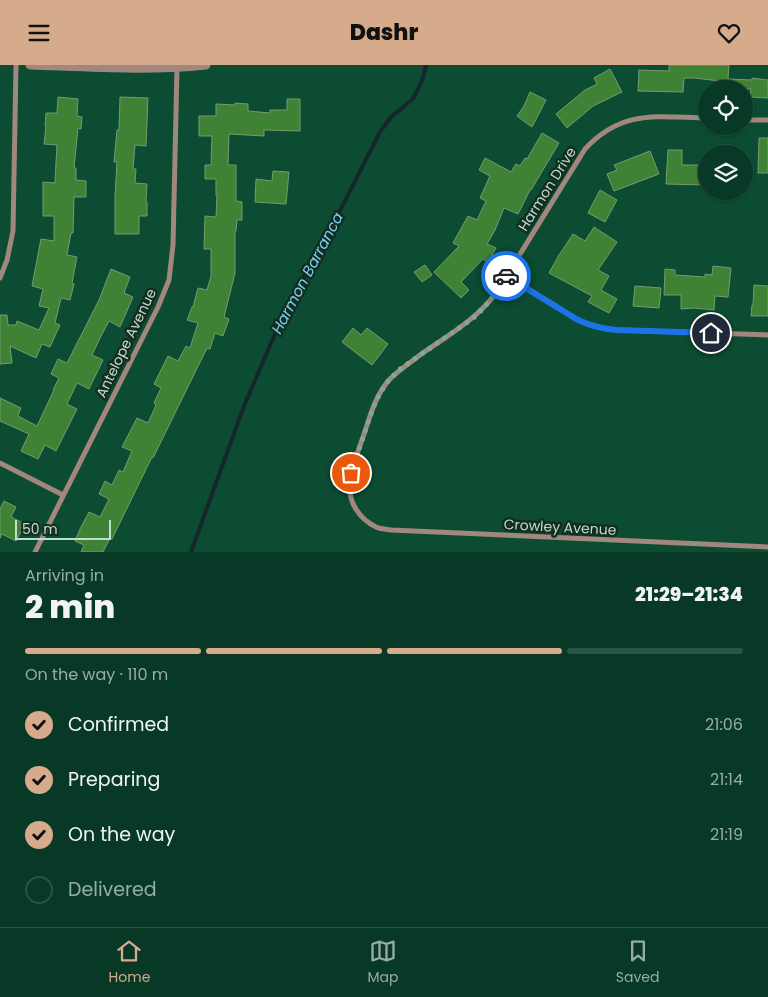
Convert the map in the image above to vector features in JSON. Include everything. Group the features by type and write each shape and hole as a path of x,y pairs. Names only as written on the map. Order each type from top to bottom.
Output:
{"street":[{"path":"0,278 7,260 12,231 16,65"},
{"path":"30,65 129,69 206,65"},
{"name":"Antelope Avenue","path":"35,552 158,307 169,280 174,245 177,68"},
{"name":"Harmon Drive","path":"357,511 351,499 349,486 351,473 379,395 388,381 400,369 481,312 507,276 585,149 604,131 631,119 645,117 698,119"},
{"path":"753,119 768,120"},
{"path":"507,276 578,320 603,329 768,335"},
{"path":"0,463 63,495"},
{"name":"Crowley Avenue","path":"357,511 366,521 377,528 390,530 768,547"}],"building":[{"path":"669,65 729,65 728,79 752,80 684,78 683,92 638,91 639,70 669,71"},
{"path":"610,69 622,92 593,106 567,128 556,114 585,90 597,84 594,78"},
{"path":"752,78 768,80 768,98 753,97"},
{"path":"530,92 546,100 532,127 517,116"},
{"path":"58,97 78,99 77,116 82,117 81,129 78,128 74,168 76,168 76,180 86,181 86,197 74,197 73,233 71,233 67,255 77,257 72,283 74,284 70,300 61,298 55,323 60,325 50,347 42,344 36,358 10,346 12,363 0,364 0,315 7,315 8,325 16,325 17,321 39,330 49,308 39,306 43,289 32,286 41,239 54,241 54,216 43,216 43,182 55,183 57,145 44,144 46,113 57,113"},
{"path":"120,97 148,98 146,146 135,145 133,169 136,169 135,183 147,184 147,216 139,216 139,234 115,234 117,162 114,162 117,130 119,130"},
{"path":"287,99 300,99 300,131 264,130 264,136 229,134 228,165 236,165 236,201 242,202 242,220 237,220 235,231 235,273 224,317 229,319 223,336 215,333 210,349 207,348 112,539 110,538 103,552 81,552 84,545 75,541 80,529 89,512 100,517 109,499 99,494 105,481 112,485 119,470 123,472 132,451 122,447 137,418 148,423 161,388 154,384 168,356 178,361 186,346 190,348 198,323 187,320 198,288 207,290 211,276 211,249 204,249 205,216 216,217 216,179 205,179 205,165 211,165 212,136 199,136 199,116 216,116 216,104 248,104 248,111 270,113 270,110 287,110"},
{"path":"542,133 559,143 530,190 518,214 504,208 487,244 496,248 488,262 483,259 461,282 469,290 461,298 434,272 459,246 453,243 468,216 477,220 486,201 480,198 490,176 479,170 485,158 511,172 516,164 520,166 525,158 527,159"},
{"path":"759,138 768,138 768,173 758,173"},
{"path":"668,150 682,150 682,165 698,165 698,185 666,184"},
{"path":"650,151 659,174 614,191 607,174 617,170 614,165"},
{"path":"273,171 289,172 286,204 255,202 256,179 272,181"},
{"path":"600,190 617,200 605,222 588,213"},
{"path":"594,227 617,242 598,270 609,276 601,290 617,299 609,313 588,302 592,296 549,273 573,234 585,241"},
{"path":"425,265 432,275 422,282 414,272"},
{"path":"713,266 731,268 728,297 715,296 714,310 681,309 681,295 664,295 665,269 675,270 675,275 705,277 705,274 712,275"},
{"path":"111,269 130,277 124,293 133,297 120,327 109,321 101,336 92,355 103,360 89,389 77,383 67,404 77,409 56,451 45,445 38,459 21,451 29,434 0,421 0,398 21,408 18,416 37,426 59,378 51,374 58,359 67,363 99,300"},
{"path":"754,285 768,286 768,316 751,316"},
{"path":"635,286 661,288 659,308 633,306"},
{"path":"353,328 361,335 367,328 388,344 372,365 342,342"},
{"path":"4,501 16,507 11,517 25,524 16,541 2,534 0,538 0,509"}],"waterway":[{"name":"Harmon Barranca","path":"191,552 244,406 288,304 326,238 380,132 391,117 413,99 422,81 426,65"}],"way so far":[{"path":"351,473 373,408 388,381 400,369 481,312 506,276"}],"route":[{"path":"506,276 578,320 603,329 711,333"}]}
